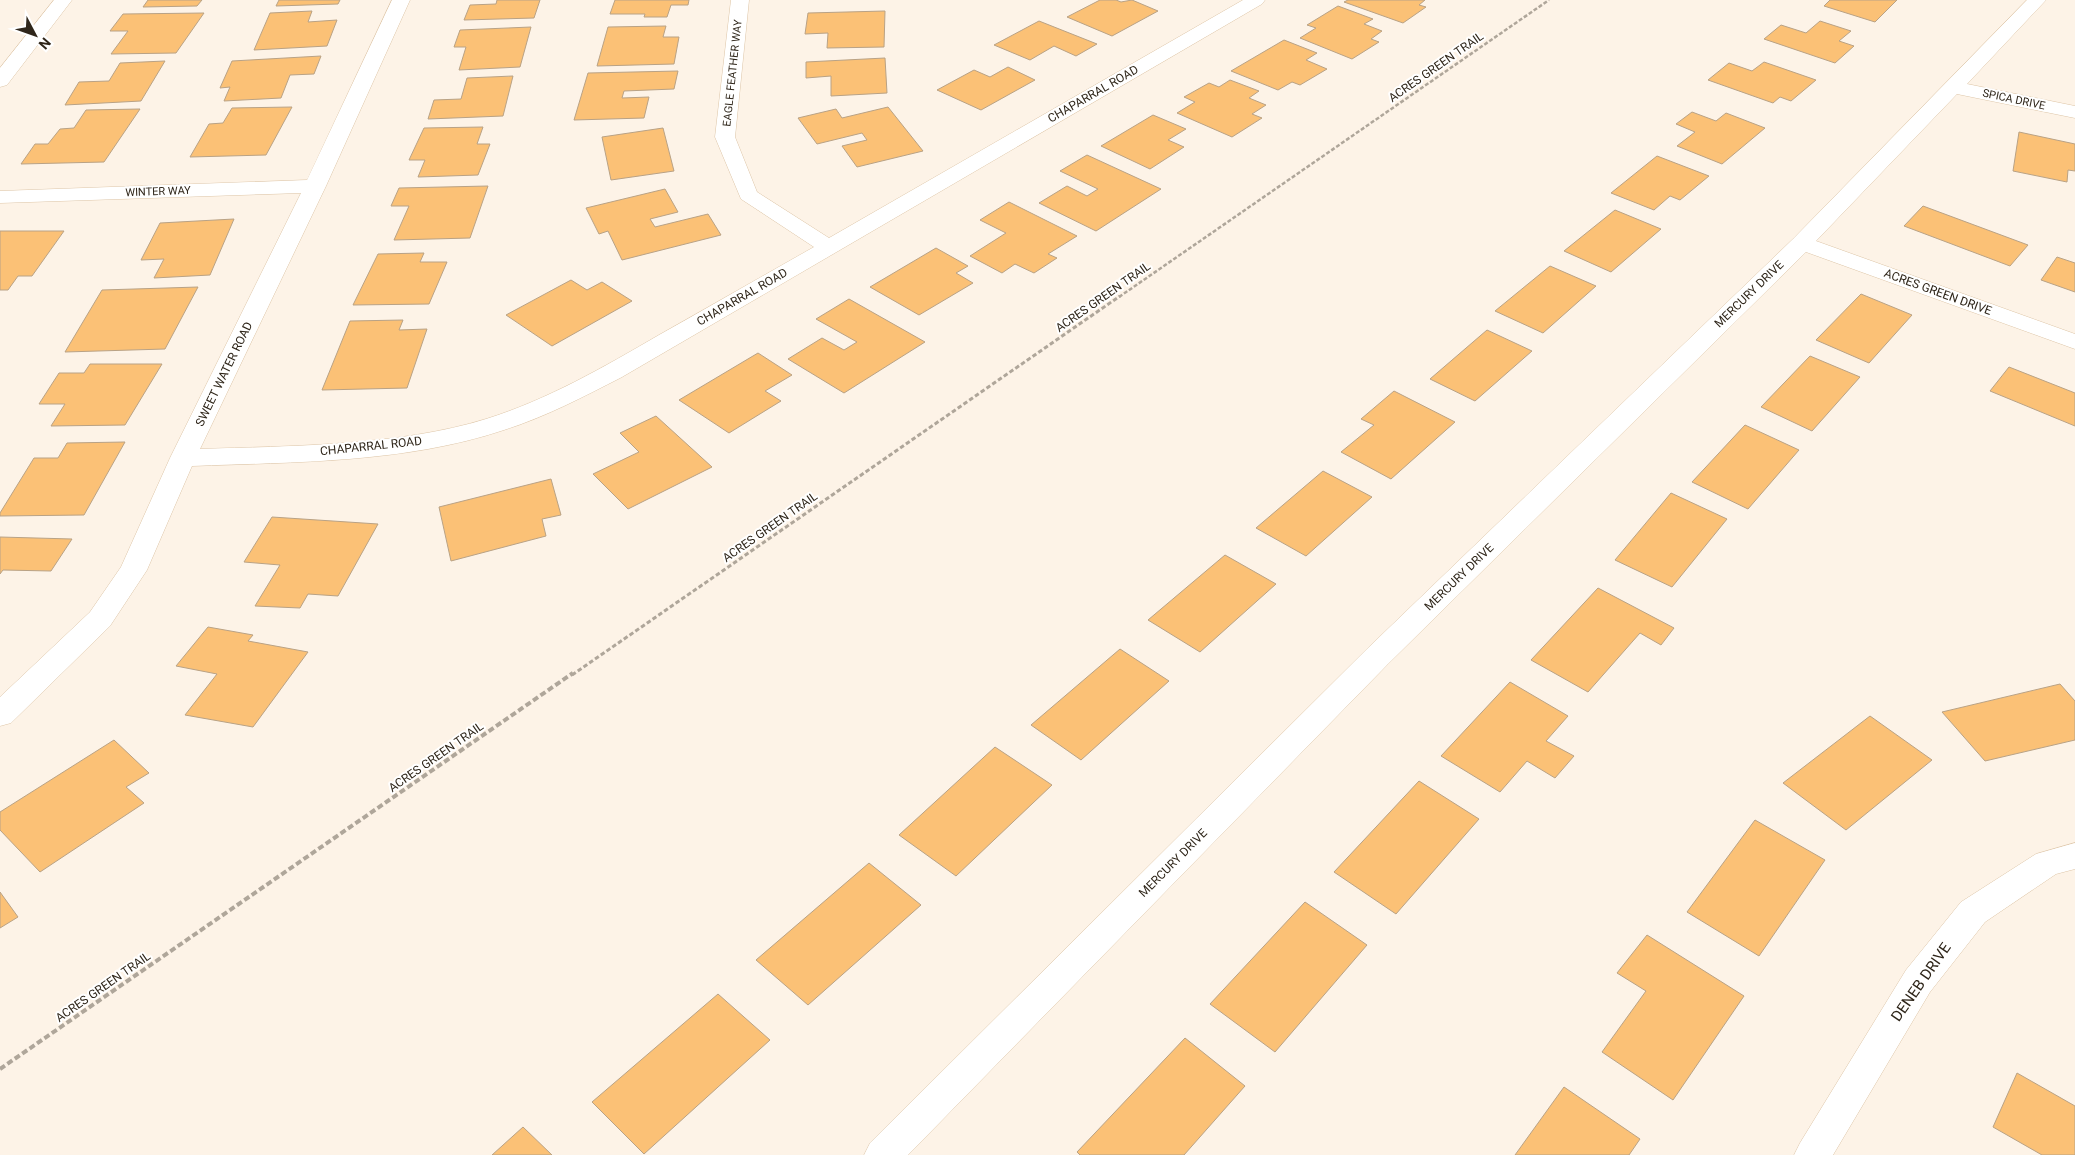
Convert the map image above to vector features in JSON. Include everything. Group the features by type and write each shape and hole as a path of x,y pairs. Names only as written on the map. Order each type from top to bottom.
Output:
{"street":[{"path":"0,81 63,0"},
{"name":"SWEET WATER ROAD","path":"0,715 100,619 133,570 183,458 315,186 401,0"},
{"name":"EAGLE FEATHER WAY","path":"740,0 725,137 748,194 829,247"},
{"name":"CHAPARRAL ROAD","path":"183,458 344,451 418,442 479,430 542,407 613,372 1256,0"},
{"name":"MERCURY DRIVE","path":"883,1155 1378,656 1802,243 2037,0"},
{"name":"SPICA DRIVE","path":"1954,87 2075,112"},
{"name":"WINTER WAY","path":"0,197 315,186"},
{"name":"ACRES GREEN DRIVE","path":"1802,243 2075,342"},
{"name":"DENEB DRIVE","path":"1813,1155 1918,981 1973,912 2047,863 2075,856"}],"path":[{"name":"ACRES GREEN TRAIL","path":"0,1069 1550,0"}],"building":[{"path":"148,0 202,0 197,6 143,7"},
{"path":"279,0 340,0 338,4 276,6"},
{"path":"497,0 540,0 534,18 464,20 470,5 496,4"},
{"path":"615,0 689,0 688,5 671,5 667,17 644,17 645,14 610,14"},
{"path":"1100,0 1116,0 1121,2 1132,0 1158,11 1112,36 1067,17"},
{"path":"1348,0 1425,0 1419,5 1426,7 1403,23 1344,2"},
{"path":"1830,0 1897,0 1875,22 1824,6"},
{"path":"1338,6 1373,19 1364,24 1382,31 1371,39 1379,42 1352,59 1300,38 1316,28 1307,25"},
{"path":"312,11 308,22 337,20 327,46 254,50 270,13"},
{"path":"885,11 884,47 827,48 828,33 805,34 808,13"},
{"path":"204,13 176,53 111,54 128,31 110,31 123,14"},
{"path":"1039,21 1097,44 1076,56 1054,46 1030,60 994,45"},
{"path":"1820,21 1851,31 1839,41 1854,46 1835,63 1764,39 1781,25 1806,33"},
{"path":"666,26 663,37 679,37 674,64 597,66 608,27"},
{"path":"531,27 520,67 459,70 466,47 454,47 460,30"},
{"path":"1284,40 1317,53 1306,60 1327,69 1300,85 1292,82 1278,90 1231,71"},
{"path":"321,56 314,74 290,75 281,98 224,101 230,87 220,88 232,61"},
{"path":"885,58 887,93 831,96 831,76 806,78 806,62"},
{"path":"165,61 141,101 65,105 79,82 109,81 120,63"},
{"path":"1764,62 1816,80 1791,101 1780,97 1773,103 1708,80 1729,63 1752,71"},
{"path":"1008,67 1035,80 981,110 937,90 974,70 990,77"},
{"path":"678,71 674,89 624,91 622,98 649,97 644,118 574,120 588,73"},
{"path":"513,76 503,116 428,119 434,100 461,99 467,78"},
{"path":"1230,80 1259,91 1249,98 1266,105 1252,114 1262,118 1232,137 1177,113 1195,102 1184,97 1209,83 1219,87"},
{"path":"292,107 266,155 190,157 209,124 223,123 232,108"},
{"path":"888,107 923,151 857,167 842,146 867,140 862,133 817,144 798,118 836,109 842,118"},
{"path":"140,109 104,162 21,164 35,144 48,144 60,129 74,128 86,110"},
{"path":"1692,112 1716,121 1726,113 1765,128 1722,164 1677,146 1695,132 1676,124"},
{"path":"1153,115 1186,129 1168,140 1184,147 1150,169 1101,146"},
{"path":"483,127 477,144 490,144 478,175 418,177 425,160 409,160 424,128"},
{"path":"663,128 674,171 611,180 602,137"},
{"path":"2019,132 2075,144 2075,171 2068,170 2067,182 2013,171"},
{"path":"1087,155 1161,189 1096,231 1039,203 1067,186 1087,196 1098,189 1060,171"},
{"path":"1657,156 1709,176 1680,200 1670,196 1654,210 1611,193"},
{"path":"488,186 470,238 394,240 409,206 391,206 399,188"},
{"path":"665,189 678,212 650,219 655,227 708,214 721,235 622,260 608,231 599,234 586,208"},
{"path":"1009,202 1077,236 1048,254 1057,258 1034,273 1015,264 1002,273 970,256 1006,233 980,220"},
{"path":"1923,206 2028,245 2010,266 1904,226"},
{"path":"1615,210 1661,229 1611,272 1564,251"},
{"path":"234,219 210,275 154,278 164,259 141,260 160,223"},
{"path":"0,231 64,231 32,276 18,276 8,290 0,290"},
{"path":"936,248 968,266 956,273 973,283 919,315 870,287"},
{"path":"424,253 420,262 447,262 429,304 353,305 378,254"},
{"path":"2057,257 2075,263 2075,292 2041,280"},
{"path":"1550,266 1596,286 1543,333 1495,311"},
{"path":"571,280 587,290 602,282 632,301 552,346 506,315"},
{"path":"198,287 165,349 65,352 102,290"},
{"path":"1861,294 1912,315 1869,363 1816,340"},
{"path":"849,299 925,342 844,393 788,359 822,338 844,350 857,342 816,319"},
{"path":"403,320 399,330 427,329 407,388 322,390 350,321"},
{"path":"1487,330 1532,351 1475,401 1430,379"},
{"path":"758,353 792,375 765,391 781,401 729,433 679,400"},
{"path":"1810,356 1860,377 1812,431 1761,407"},
{"path":"90,364 162,364 125,425 51,426 65,404 39,404 59,373 84,373"},
{"path":"2009,367 2075,393 2075,426 1990,391"},
{"path":"1394,391 1455,422 1391,479 1341,452 1374,425 1361,419"},
{"path":"656,416 712,467 628,509 593,474 639,452 620,433"},
{"path":"1745,425 1799,450 1748,509 1692,482"},
{"path":"125,442 84,515 0,516 0,513 34,458 58,458 67,443"},
{"path":"1323,471 1372,497 1306,556 1256,528"},
{"path":"551,479 561,515 542,519 546,536 451,561 439,507"},
{"path":"1671,493 1727,519 1672,587 1615,560"},
{"path":"272,517 378,524 338,596 308,594 300,608 255,606 280,565 244,562"},
{"path":"0,537 72,539 51,571 3,570 0,574"},
{"path":"1225,555 1276,584 1200,652 1148,620"},
{"path":"1598,588 1674,628 1661,645 1640,633 1588,692 1531,660"},
{"path":"208,627 253,635 248,641 308,652 253,727 185,715 217,674 176,666"},
{"path":"1120,649 1169,681 1081,760 1031,725"},
{"path":"1510,682 1568,716 1546,741 1574,756 1555,778 1527,761 1500,792 1441,756"},
{"path":"2060,684 2075,701 2075,740 1985,761 1942,712"},
{"path":"1870,716 1932,760 1846,830 1783,783"},
{"path":"114,740 149,773 126,787 144,803 40,872 0,830 0,812"},
{"path":"995,747 1052,785 956,876 899,835"},
{"path":"1419,781 1479,819 1396,914 1334,872"},
{"path":"1755,820 1825,860 1759,956 1687,912"},
{"path":"869,863 921,905 808,1005 756,960"},
{"path":"0,892 18,917 0,928"},
{"path":"1305,902 1367,945 1275,1052 1210,1004"},
{"path":"1647,935 1744,996 1673,1100 1602,1052 1646,991 1617,973"},
{"path":"718,994 770,1040 644,1154 592,1102"},
{"path":"1185,1038 1245,1086 1184,1155 1080,1155 1077,1152"},
{"path":"2017,1073 2075,1106 2075,1155 2042,1155 1993,1127"},
{"path":"1564,1087 1640,1139 1629,1155 1515,1155"},
{"path":"523,1127 552,1155 492,1155"}]}
